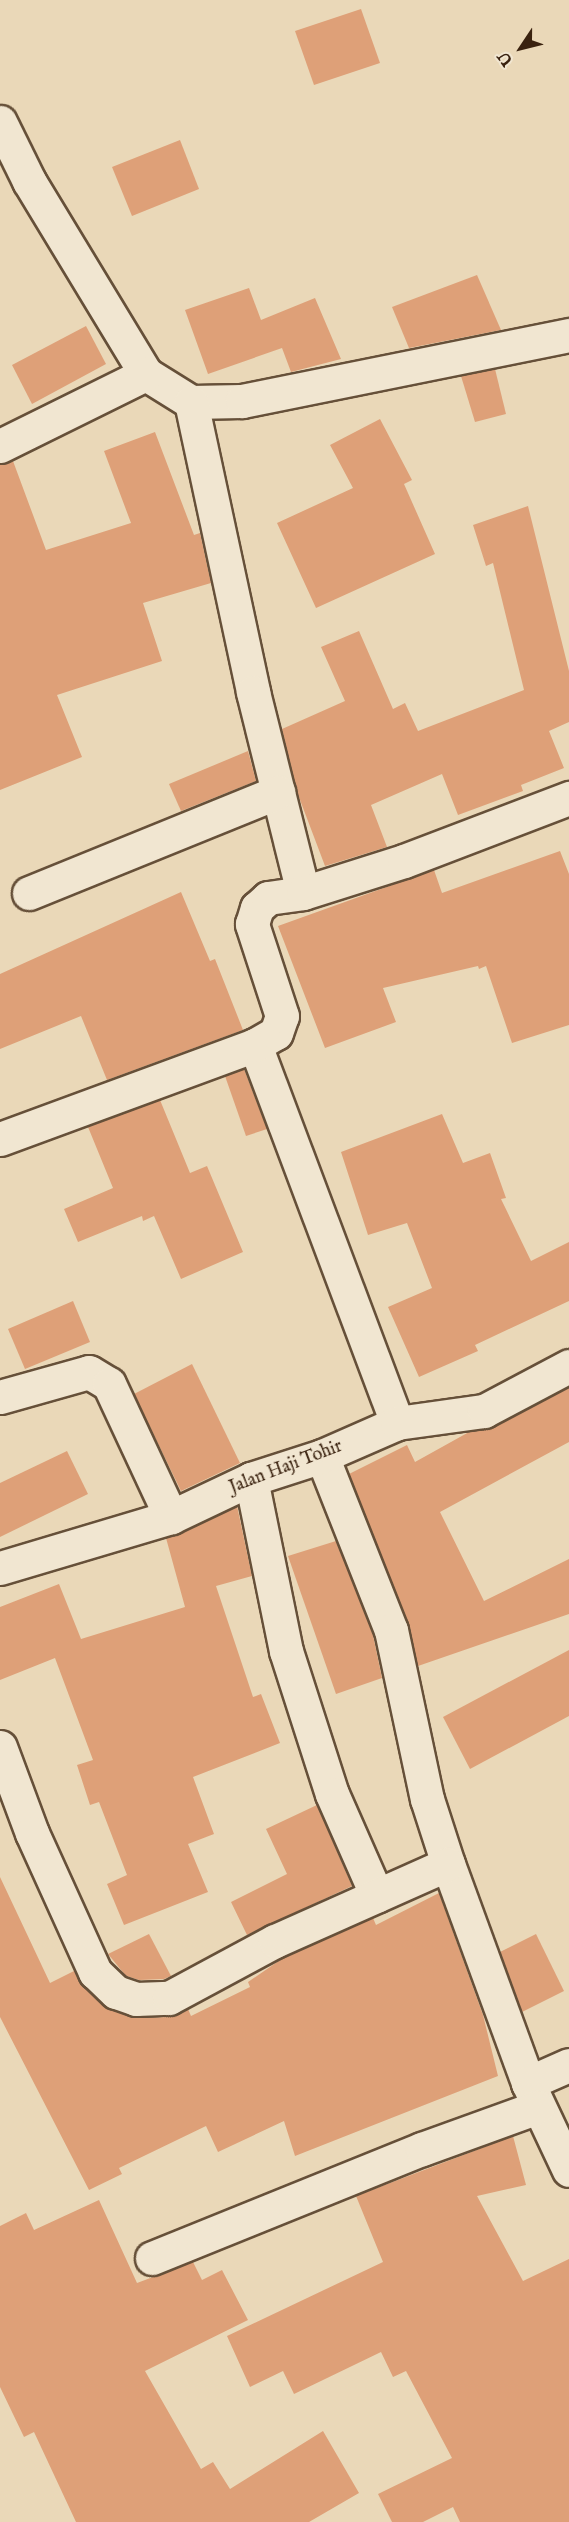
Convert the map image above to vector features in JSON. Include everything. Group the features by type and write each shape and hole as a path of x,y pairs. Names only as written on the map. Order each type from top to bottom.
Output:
{"street":[{"path":"0,122 29,181 146,374 191,402 242,401 569,334"},
{"path":"0,446 146,374"},
{"path":"191,402 278,792 303,893"},
{"path":"29,893 278,792"},
{"path":"0,1139 255,1045 276,1032 282,1016 252,924 257,908 268,898 303,893 441,848 569,798"},
{"path":"255,1045 397,1423"},
{"name":"Jalan Haji Tohir","path":"0,1568 171,1517 251,1479 322,1456 397,1423 484,1411 569,1366"},
{"path":"0,1397 89,1372 110,1384 171,1517"},
{"path":"322,1456 391,1630 427,1799 448,1864 533,2095 569,2170"},
{"path":"251,1479 286,1650 332,1794 377,1896"},
{"path":"0,1747 32,1833 95,1972 116,1992 136,1999 170,1998 275,1941 448,1864"},
{"path":"152,2258 422,2149 533,2095 569,2065"}],"building":[{"path":"361,9 380,63 314,85 295,31"},
{"path":"180,140 199,189 132,216 112,167"},
{"path":"477,275 501,330 409,348 392,307"},
{"path":"249,288 261,320 315,298 341,359 291,372 282,348 208,374 185,310"},
{"path":"86,326 106,364 32,404 12,365"},
{"path":"495,369 506,414 475,422 461,376"},
{"path":"380,419 412,480 404,484 435,554 316,608 277,523 353,488 330,445"},
{"path":"155,432 194,535 200,533 211,583 143,603 162,661 57,695 82,757 0,790 0,465 13,461 46,550 131,523 104,451"},
{"path":"528,506 569,671 569,722 549,731 564,768 521,785 523,791 458,815 442,774 371,805 387,847 325,866 297,792 282,729 345,701 321,647 359,631 393,709 405,703 418,731 524,690 493,563 486,566 473,525"},
{"path":"248,751 256,781 181,811 169,784"},
{"path":"560,851 569,874 569,1025 512,1043 486,966 479,969 478,966 383,988 396,1022 325,1048 278,926 434,870 442,893"},
{"path":"181,892 210,961 215,959 243,1030 107,1080 81,1016 0,1049 0,974"},
{"path":"244,1069 267,1129 246,1136 225,1076"},
{"path":"160,1100 190,1173 207,1166 243,1252 181,1279 154,1216 143,1221 142,1216 78,1242 64,1209 113,1188 88,1127"},
{"path":"442,1114 463,1163 490,1153 506,1198 501,1199 531,1261 569,1242 569,1301 475,1345 478,1351 419,1377 388,1307 432,1288 407,1223 368,1235 341,1152"},
{"path":"73,1301 90,1342 25,1369 8,1329"},
{"path":"192,1364 240,1463 181,1491 134,1394"},
{"path":"569,1387 569,1442 440,1512 484,1601 569,1559 569,1614 418,1666 408,1623 349,1474 407,1445 415,1462 469,1432 493,1428"},
{"path":"67,1451 88,1494 0,1537 0,1483"},
{"path":"237,1506 252,1576 216,1586 253,1697 261,1694 280,1743 193,1777 214,1834 188,1844 208,1892 124,1925 107,1884 127,1875 99,1802 90,1805 77,1765 93,1760 55,1658 0,1680 0,1607 59,1584 81,1639 185,1607 166,1538"},
{"path":"336,1541 373,1635 382,1678 336,1694 288,1556"},
{"path":"569,1650 569,1716 470,1769 443,1717"},
{"path":"317,1805 352,1886 247,1935 231,1902 287,1874 266,1829"},
{"path":"0,1877 50,1983 74,1971 82,1985 103,2006 137,2018 170,2017 188,2009 191,2016 250,1987 248,1982 283,1958 373,1918 376,1925 439,1893 483,2015 498,2076 295,2156 284,2121 218,2152 206,2126 119,2168 122,2174 89,2190 0,2017"},
{"path":"149,1934 171,1976 164,1979 139,1980 126,1976 108,1954"},
{"path":"536,1934 564,1991 522,2012 500,1952"},
{"path":"513,2136 526,2185 477,2196 523,2281 569,2259 569,2522 460,2522 453,2507 423,2522 392,2522 378,2494 452,2458 406,2371 393,2377 381,2352 294,2394 283,2371 250,2387 227,2336 383,2262 356,2196"},
{"path":"99,2200 137,2283 193,2262 202,2280 222,2270 248,2320 145,2371 201,2469 213,2462 230,2489 323,2431 359,2493 309,2522 76,2522 34,2432 24,2437 0,2387 0,2226 26,2213 34,2230"}]}
